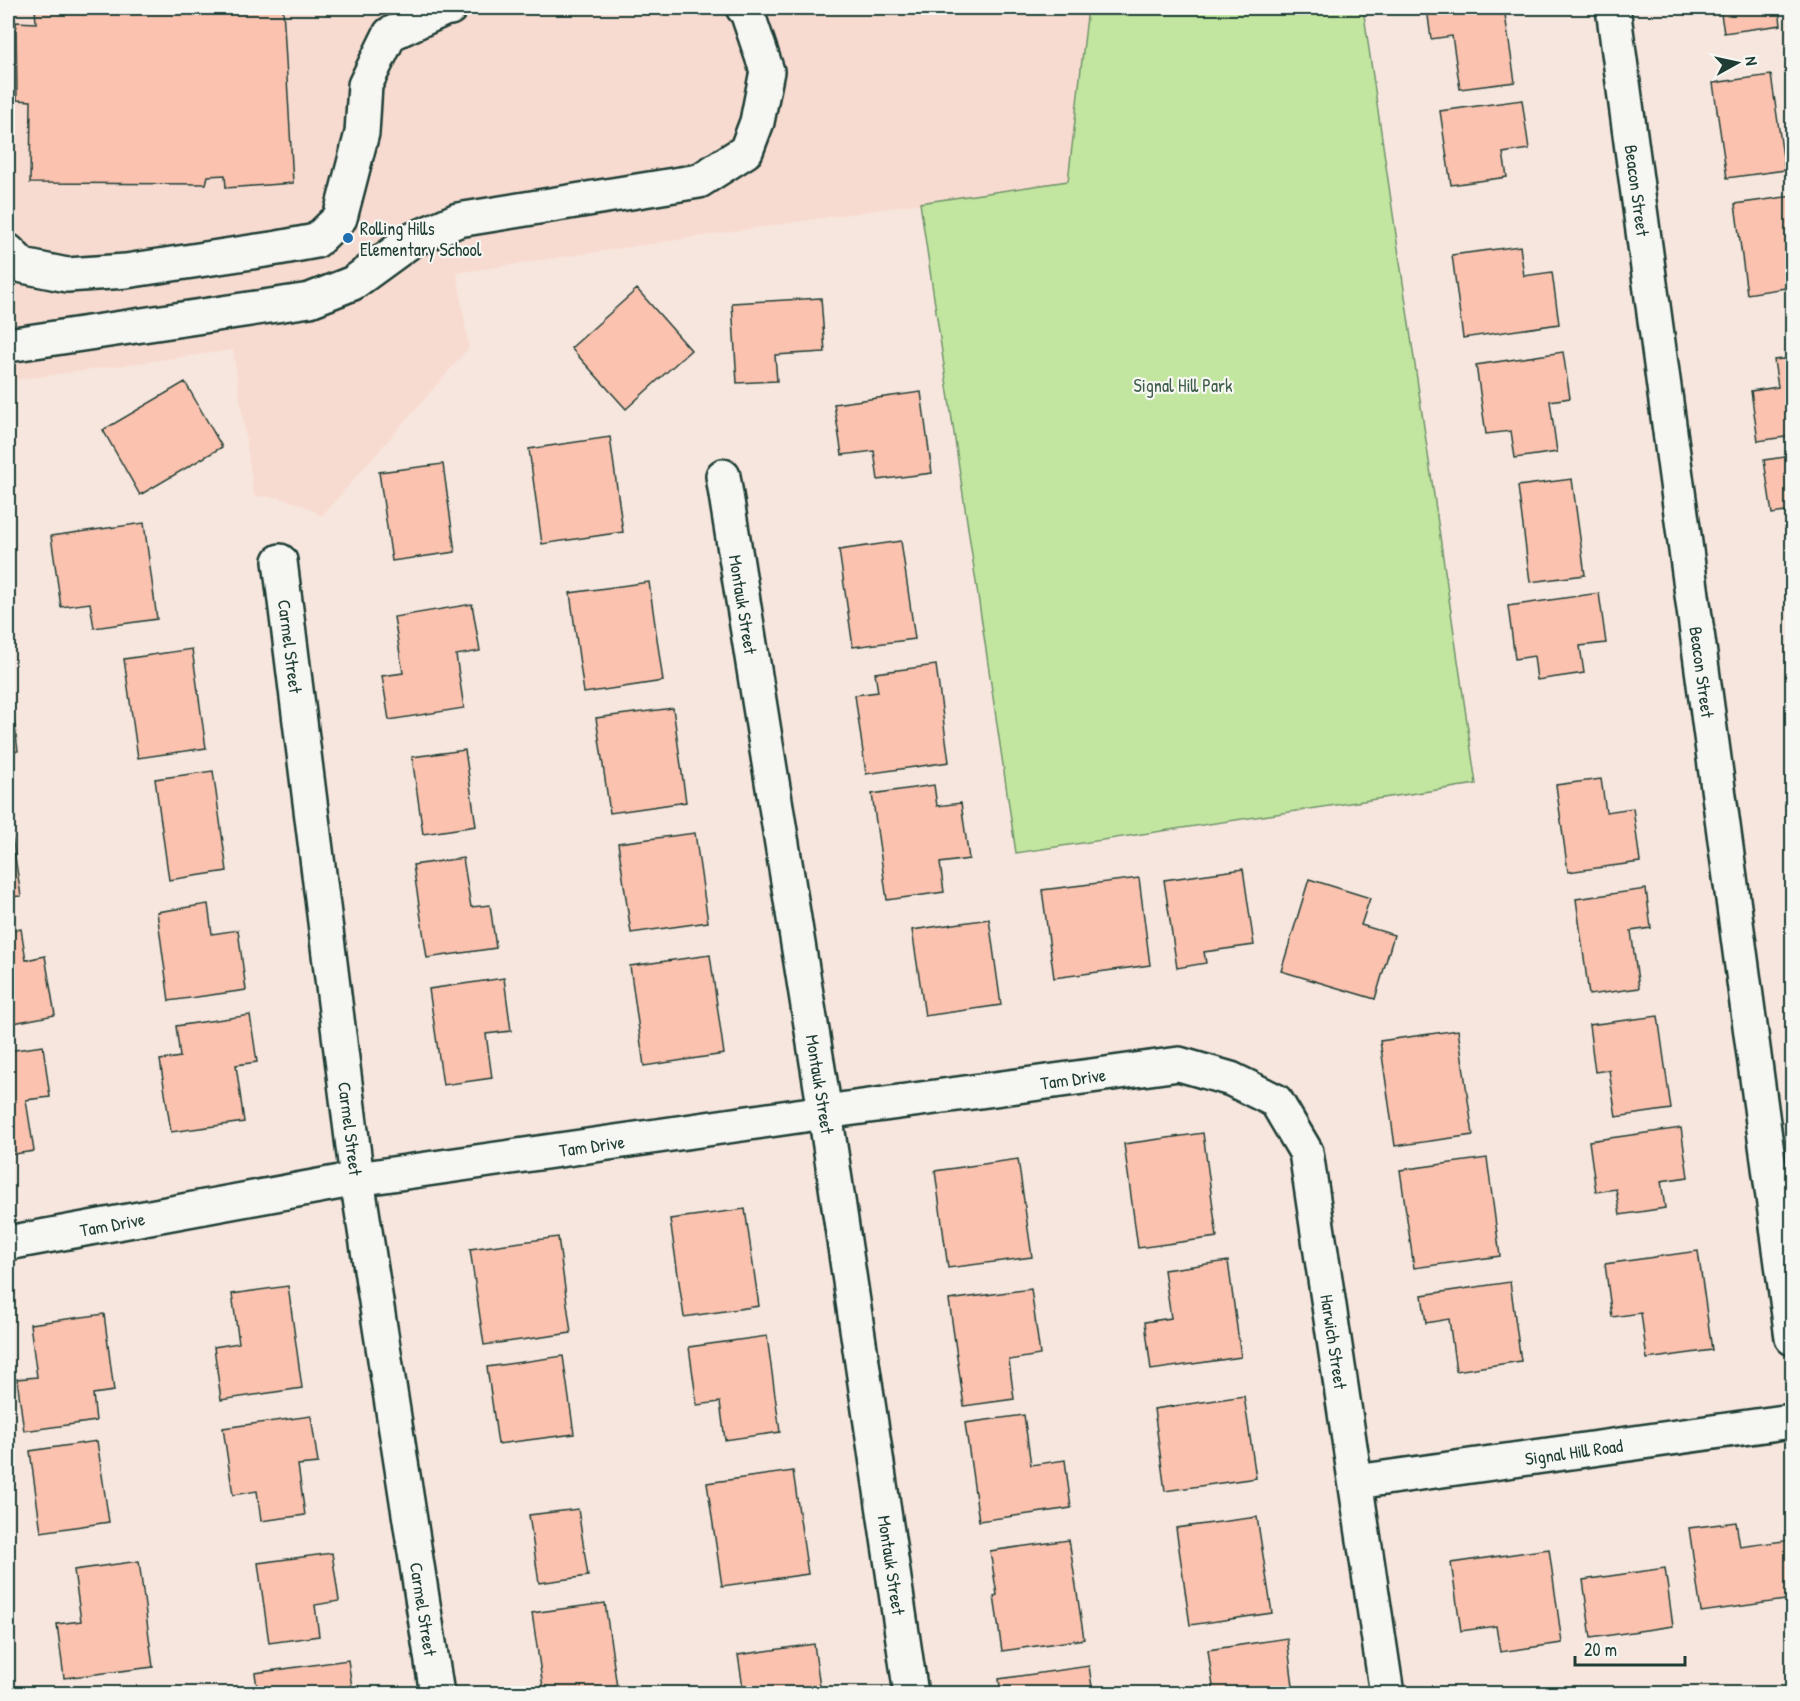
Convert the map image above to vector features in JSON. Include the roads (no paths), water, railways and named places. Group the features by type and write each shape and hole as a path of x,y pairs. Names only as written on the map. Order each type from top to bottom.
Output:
{"street":[{"path":"8,251 23,266 67,275 126,271 316,241 340,218 362,133 365,85 390,33 450,8"},
{"path":"8,345 310,300 353,283 412,240 458,220 699,181 746,151 757,122 767,72 747,12 743,8"},
{"name":"Beacon Street","path":"1613,8 1792,1338"},
{"name":"Montauk Street","path":"723,476 825,1112 911,1694"},
{"name":"Carmel Street","path":"280,561 357,1179 437,1694"},
{"name":"Tam Drive","path":"8,1243 357,1179 1179,1064"},
{"name":"Harwich Street","path":"1179,1064 1231,1079 1276,1101 1306,1152 1387,1694"},
{"name":"Signal Hill Road","path":"1356,1482 1792,1421"}],"place":[{"name":"Rolling Hills Elementary School","path":"348,238"}],"park label":[{"name":"Signal Hill Park","path":"1183,385"}]}
